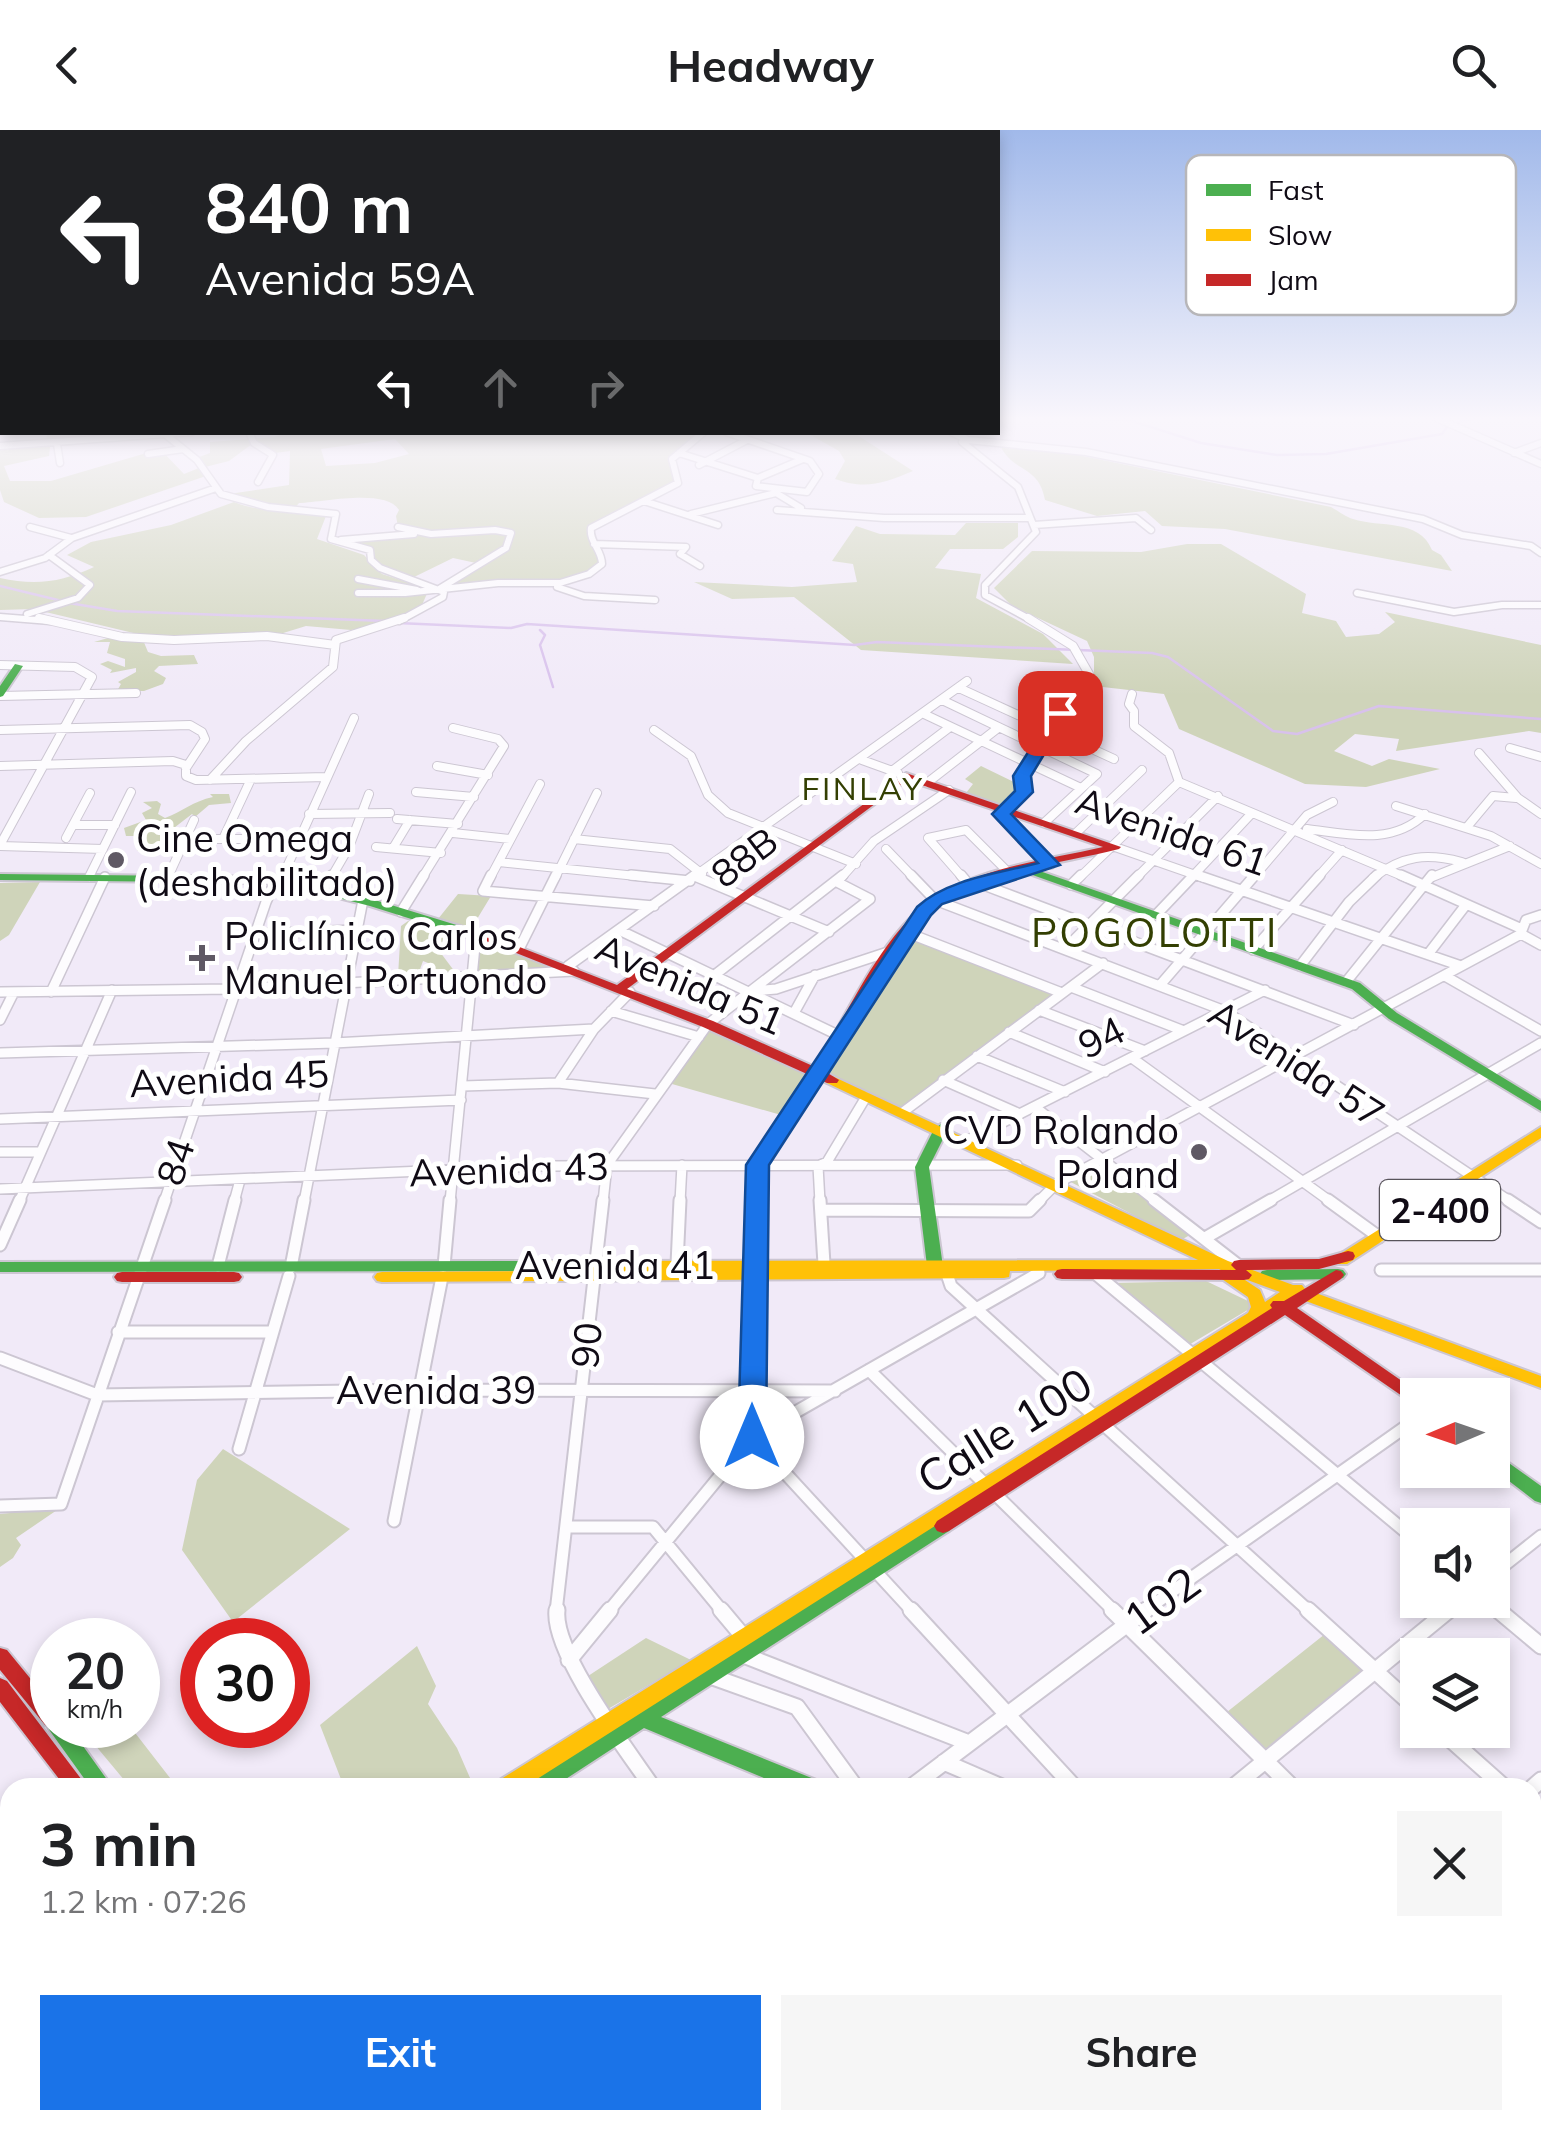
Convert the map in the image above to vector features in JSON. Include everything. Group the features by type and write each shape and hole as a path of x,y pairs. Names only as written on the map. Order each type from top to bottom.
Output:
{"main road":[{"path":"0,695 18,666"},
{"name":"Avenida 61","path":"899,774 1115,847"},
{"name":"88B","path":"625,990 899,774"},
{"path":"818,1074 897,948 935,900 1115,847"},
{"path":"1031,871 1346,982 1541,1106"},
{"name":"Avenida 51","path":"0,877 280,880 363,900 519,949 625,990 703,1031 818,1074 902,1112 1226,1268 1252,1287 1300,1293 1541,1382"},
{"path":"939,1270 922,1167 941,1130"},
{"name":"Calle 100","path":"547,1778 612,1730 626,1712 1300,1293 1338,1274 1541,1132"},
{"name":"Calle 100","path":"1300,1293 1318,1275 1379,1236 1541,1144"},
{"path":"1168,1264 1182,1259 1182,1247"},
{"name":"Avenida 41","path":"0,1277 138,1272 939,1270 1168,1264 1226,1268 1319,1264 1348,1256"},
{"name":"Avenida 41","path":"592,1270 677,1264 755,1270 824,1264 1195,1276 1226,1268"},
{"name":"Avenida 41","path":"0,1267 138,1272 218,1266 290,1272"},
{"path":"1195,1276 1252,1287 1338,1274"},
{"path":"1337,1307 1324,1290 1338,1274"},
{"path":"1252,1287 1400,1388"},
{"path":"1252,1287 1259,1308 1254,1316"},
{"name":"Calle 100","path":"1197,1359 1254,1316 1280,1306"},
{"path":"1510,1472 1541,1496"},
{"name":"Calle 100","path":"524,1778 612,1730 644,1718 712,1676 869,1564"},
{"path":"0,1656 30,1692"},
{"path":"0,1687 70,1778"},
{"path":"626,1712 788,1778"},
{"path":"74,1748 96,1778"}],"street":[{"path":"0,572 50,555 72,538 155,509"},
{"path":"298,509 336,514 329,534 335,541 370,550 371,560 380,568 442,590"},
{"path":"358,594 394,597 492,583 552,585 582,578 602,564 590,536 591,528 626,509"},
{"path":"675,509 718,525"},
{"path":"691,514 709,509"},
{"path":"777,510 795,509"},
{"path":"805,509 884,518 1028,518"},
{"path":"1025,509 1036,532 985,585 985,596 1075,649 1089,674 1029,764 1021,779 1024,792 1004,812 1051,865"},
{"path":"1374,509 1423,519 1462,535 1531,546 1541,553"},
{"path":"1034,525 1136,518 1151,530"},
{"path":"30,527 72,538"},
{"path":"398,527 423,533"},
{"path":"335,541 423,533 511,533 506,548 442,590 431,604 395,623 344,636 335,645"},
{"path":"594,544 686,547 680,554 700,566"},
{"path":"0,617 16,616 83,594 90,582 50,555"},
{"path":"358,579 426,594"},
{"path":"552,585 584,596 656,600"},
{"path":"1357,593 1454,612 1541,605"},
{"path":"426,594 431,604"},
{"path":"16,616 122,637 174,640 267,636 335,645"},
{"path":"210,780 246,741 333,666 337,658 335,645"},
{"path":"0,666 75,667 90,673 84,695 0,846 103,849"},
{"path":"0,992 344,984 574,969 618,930 862,760 963,684 1049,731 1114,760"},
{"path":"0,695 136,693"},
{"path":"1132,694 1129,704 1134,711 1134,726 1169,753 1180,782 1464,901 1465,906 1522,931 1541,944"},
{"path":"942,700 1097,774 1044,823"},
{"path":"924,714 1080,788"},
{"name":"84","path":"0,1506 61,1504 254,934 354,718"},
{"path":"0,730 190,725 200,729 205,739 186,768 190,778 326,777"},
{"name":"88B","path":"899,774 950,727"},
{"path":"401,912 504,746 498,739 453,728"},
{"path":"926,783 998,728"},
{"path":"654,730 691,756 702,784 720,807 856,864"},
{"path":"1510,748 1541,757"},
{"path":"1479,752 1518,798 1541,814"},
{"name":"Avenida 61","path":"862,760 899,774"},
{"path":"0,766 173,762 186,768"},
{"path":"437,766 488,774"},
{"path":"1076,834 1142,770"},
{"path":"223,839 252,779"},
{"path":"1071,885 1180,782"},
{"path":"540,784 483,891 656,906"},
{"path":"716,974 837,882 874,841 949,790"},
{"path":"88,877 131,792"},
{"path":"416,792 474,797"},
{"path":"519,949 596,793"},
{"path":"66,838 90,794"},
{"path":"324,889 348,847 369,794"},
{"path":"1066,948 1218,796"},
{"path":"1468,827 1493,796 1518,798"},
{"path":"1161,984 1308,815 1333,802"},
{"path":"1396,806 1468,827 1541,864"},
{"path":"1156,916 1252,813"},
{"path":"309,814 393,816 510,839"},
{"path":"1296,828 1344,834 1395,834 1414,828 1425,814"},
{"path":"168,877 194,820"},
{"path":"393,848 410,820"},
{"path":"73,826 115,824"},
{"path":"0,825 12,825"},
{"path":"1011,876 966,830 928,838 976,885 1183,958 1354,1025"},
{"path":"184,839 246,839"},
{"path":"574,839 670,849 697,877"},
{"path":"1346,982 1439,870 1510,846"},
{"path":"376,847 441,853"},
{"name":"Avenida 61","path":"1115,847 1461,966"},
{"name":"Avenida 57","path":"886,848 935,900 1225,1011 1541,1222"},
{"path":"1254,950 1342,850"},
{"path":"1300,966 1382,868 1398,858 1424,852 1463,862"},
{"path":"498,862 697,877 829,932"},
{"path":"50,992 105,877"},
{"name":"90","path":"646,1778 570,1660 555,1625 592,1270 607,1165 703,1031 870,899 837,882"},
{"path":"240,1449 290,1272 324,1107 354,930 363,900"},
{"path":"1429,953 1465,906"},
{"path":"820,1210 1029,1212 1056,1184 1445,976 1522,931 1526,920 1541,914"},
{"path":"254,934 354,930"},
{"path":"618,930 842,1037"},
{"path":"908,933 1184,1031"},
{"path":"394,1522 443,1272 476,936"},
{"path":"752,991 776,989 897,948"},
{"path":"902,1112 1103,963"},
{"path":"794,1013 815,976"},
{"path":"1445,976 1541,1031"},
{"path":"0,1245 112,990"},
{"path":"558,1083 625,990"},
{"name":"94","path":"966,1142 1266,990"},
{"path":"0,1020 14,992"},
{"path":"1040,1010 1145,1051"},
{"path":"611,1011 703,1031"},
{"path":"0,1053 334,1044 594,1029"},
{"path":"1009,1032 1104,1072"},
{"path":"1205,1238 1541,1042"},
{"path":"976,1056 1065,1092"},
{"path":"1132,1058 1379,1236"},
{"path":"818,1074 758,1165 752,1437 1066,1778"},
{"path":"943,1080 1020,1114"},
{"path":"463,1086 558,1083 655,1094"},
{"path":"824,1264 818,1166 827,1162 866,1096"},
{"name":"Avenida 45","path":"0,1119 461,1100"},
{"path":"1035,1107 1205,1238 1226,1268"},
{"path":"0,1152 40,1152"},
{"name":"Avenida 43","path":"0,1189 454,1169 682,1164 922,1167 995,1160"},
{"path":"677,1264 682,1164"},
{"path":"218,1266 240,1180"},
{"path":"939,1270 951,1286 1400,1694"},
{"path":"1381,1270 1541,1270"},
{"path":"570,1660 752,1437 1038,1273"},
{"path":"1096,1274 1400,1527"},
{"path":"118,1332 272,1332"},
{"path":"0,1358 97,1395"},
{"path":"869,1370 1283,1778"},
{"name":"Avenida 39","path":"97,1395 418,1390 835,1391"},
{"name":"102","path":"923,1778 1126,1624 1400,1430"},
{"path":"566,1527 653,1527 743,1637 749,1652"},
{"path":"1510,1560 1541,1536"},
{"path":"1244,1778 1439,1618"},
{"path":"1508,1618 1541,1646"},
{"path":"725,1649 749,1652 969,1743"},
{"path":"712,1676 797,1707 849,1778"},
{"path":"1460,1748 1493,1778"},
{"path":"944,1762 981,1778"}],"green space":[{"path":"20,509 109,509 86,517 39,518"},
{"path":"214,509 268,509 326,516 317,539 364,555 382,574 429,589 422,605 381,625 351,630 306,626 280,634 146,636 33,609 0,610 0,578 37,582 71,576 94,567 67,555 91,542 171,525"},
{"path":"627,509 591,528 602,564 566,584 492,583 439,589 476,563 453,558 410,579 380,568 371,560 370,550 343,544 413,532 398,527 399,510"},
{"path":"1075,509 1335,509 1353,519 1418,533 1452,571 1225,529 1162,526 1145,511 1097,516"},
{"path":"966,523 1018,523 1018,537 1003,549 950,549 935,568 981,574 976,598 1043,634 1073,664 861,650 794,597 732,599 694,582 792,587 857,582 853,564 832,561 856,526 880,534 955,535"},
{"path":"1187,544 1221,544 1306,594 1302,613 1336,621 1346,637 1379,634 1395,622 1385,612 1541,645 1541,733 1529,731 1396,751 1399,739 1355,734 1334,751 1372,766 1389,759 1440,769 1366,787 1305,784 1179,729 1164,694 1094,686 1094,657 1087,641 1012,606 994,588 1032,551 1141,552"},
{"path":"115,636 143,640 148,652 161,656 194,655 198,664 159,666 154,671 166,678 163,684 144,691 117,691 121,684 118,682 136,672 136,668 110,673 112,670 100,664 108,661 125,667 125,659 107,653 110,642 94,642"},
{"path":"981,766 1020,785 1019,792 1006,798 1002,807 966,793 973,784 965,779"},
{"path":"210,794 229,794 231,803 209,805 170,831 173,837 137,851 137,836 126,836 124,828 146,820 142,813 152,808 143,802 157,801 161,804 158,814 165,818 213,797"},
{"path":"40,882 9,935 0,941 0,883"},
{"path":"458,894 491,896 471,929 438,919"},
{"path":"408,921 444,934 440,952 455,972 433,974 433,965 423,961 418,975 398,976 401,926"},
{"path":"908,933 1062,993 903,1112 818,1074"},
{"path":"486,944 556,967 477,972 479,946"},
{"path":"708,1024 818,1074 788,1117 665,1082"},
{"path":"1103,1159 1197,1231 1181,1240 1065,1179"},
{"path":"1206,1281 1248,1301 1251,1308 1187,1346 1112,1283"},
{"path":"223,1449 350,1529 238,1618 230,1618 182,1550 197,1480"},
{"path":"60,1508 16,1538 21,1545 13,1558 0,1567 0,1514"},
{"path":"1325,1634 1366,1671 1265,1752 1227,1712"},
{"path":"646,1638 691,1660 608,1709 585,1678"},
{"path":"417,1646 436,1686 428,1704 457,1748 470,1778 341,1778 320,1725"},
{"path":"98,1748 147,1748 170,1778 122,1778"}],"waterway":[{"path":"0,586 62,601"},
{"path":"69,603 117,611 385,621"},
{"path":"398,623 511,628 527,624 855,645 877,642 1152,653 1168,657 1273,731 1297,734 1379,706 1541,719"},
{"path":"540,630 545,635 540,645 553,687"}],"traffic: fast":[{"path":"0,694 18,666"},
{"path":"1031,871 1356,986 1393,1016 1541,1107"},
{"path":"0,877 280,880 374,903 482,937"},
{"path":"936,1274 922,1167 941,1129"},
{"path":"0,1267 537,1266"},
{"path":"1267,1275 1338,1274"},
{"path":"1510,1472 1541,1496"},
{"path":"550,1778 943,1526"},
{"path":"637,1716 788,1778"},
{"path":"74,1748 96,1778"}],"traffic: slow":[{"path":"832,1080 1223,1265 1541,1382"},
{"path":"1342,1260 1541,1132"},
{"path":"537,1266 1216,1265"},
{"path":"382,1277 1004,1273"},
{"path":"1227,1275 1255,1294 1259,1308 1254,1315"},
{"path":"521,1778 1297,1289"}],"traffic: jam":[{"path":"620,988 906,776 1115,847"},
{"path":"818,1074 885,959 916,918 933,903 971,883 1115,847"},
{"path":"482,937 708,1024 832,1080"},
{"path":"1239,1265 1319,1264 1348,1256"},
{"path":"1062,1274 1244,1275"},
{"path":"943,1526 1336,1275"},
{"path":"122,1277 234,1277"},
{"path":"1278,1305 1400,1388"},
{"path":"0,1656 30,1692"},
{"path":"0,1687 70,1778"}],"place":[{"name":"Cine Omega (deshabilitado)","path":"116,860"},
{"name":"Policlínico Carlos Manuel Portuondo","path":"202,958"},
{"name":"CVD Rolando Poland","path":"1199,1152"}],"district":[{"name":"FINLAY","path":"863,788"},
{"name":"POGOLOTTI","path":"1155,932"}],"route":[{"path":"752,1437 758,1165 924,911 935,900 1051,865 1000,814 1024,792 1022,776 1060,713"}]}
